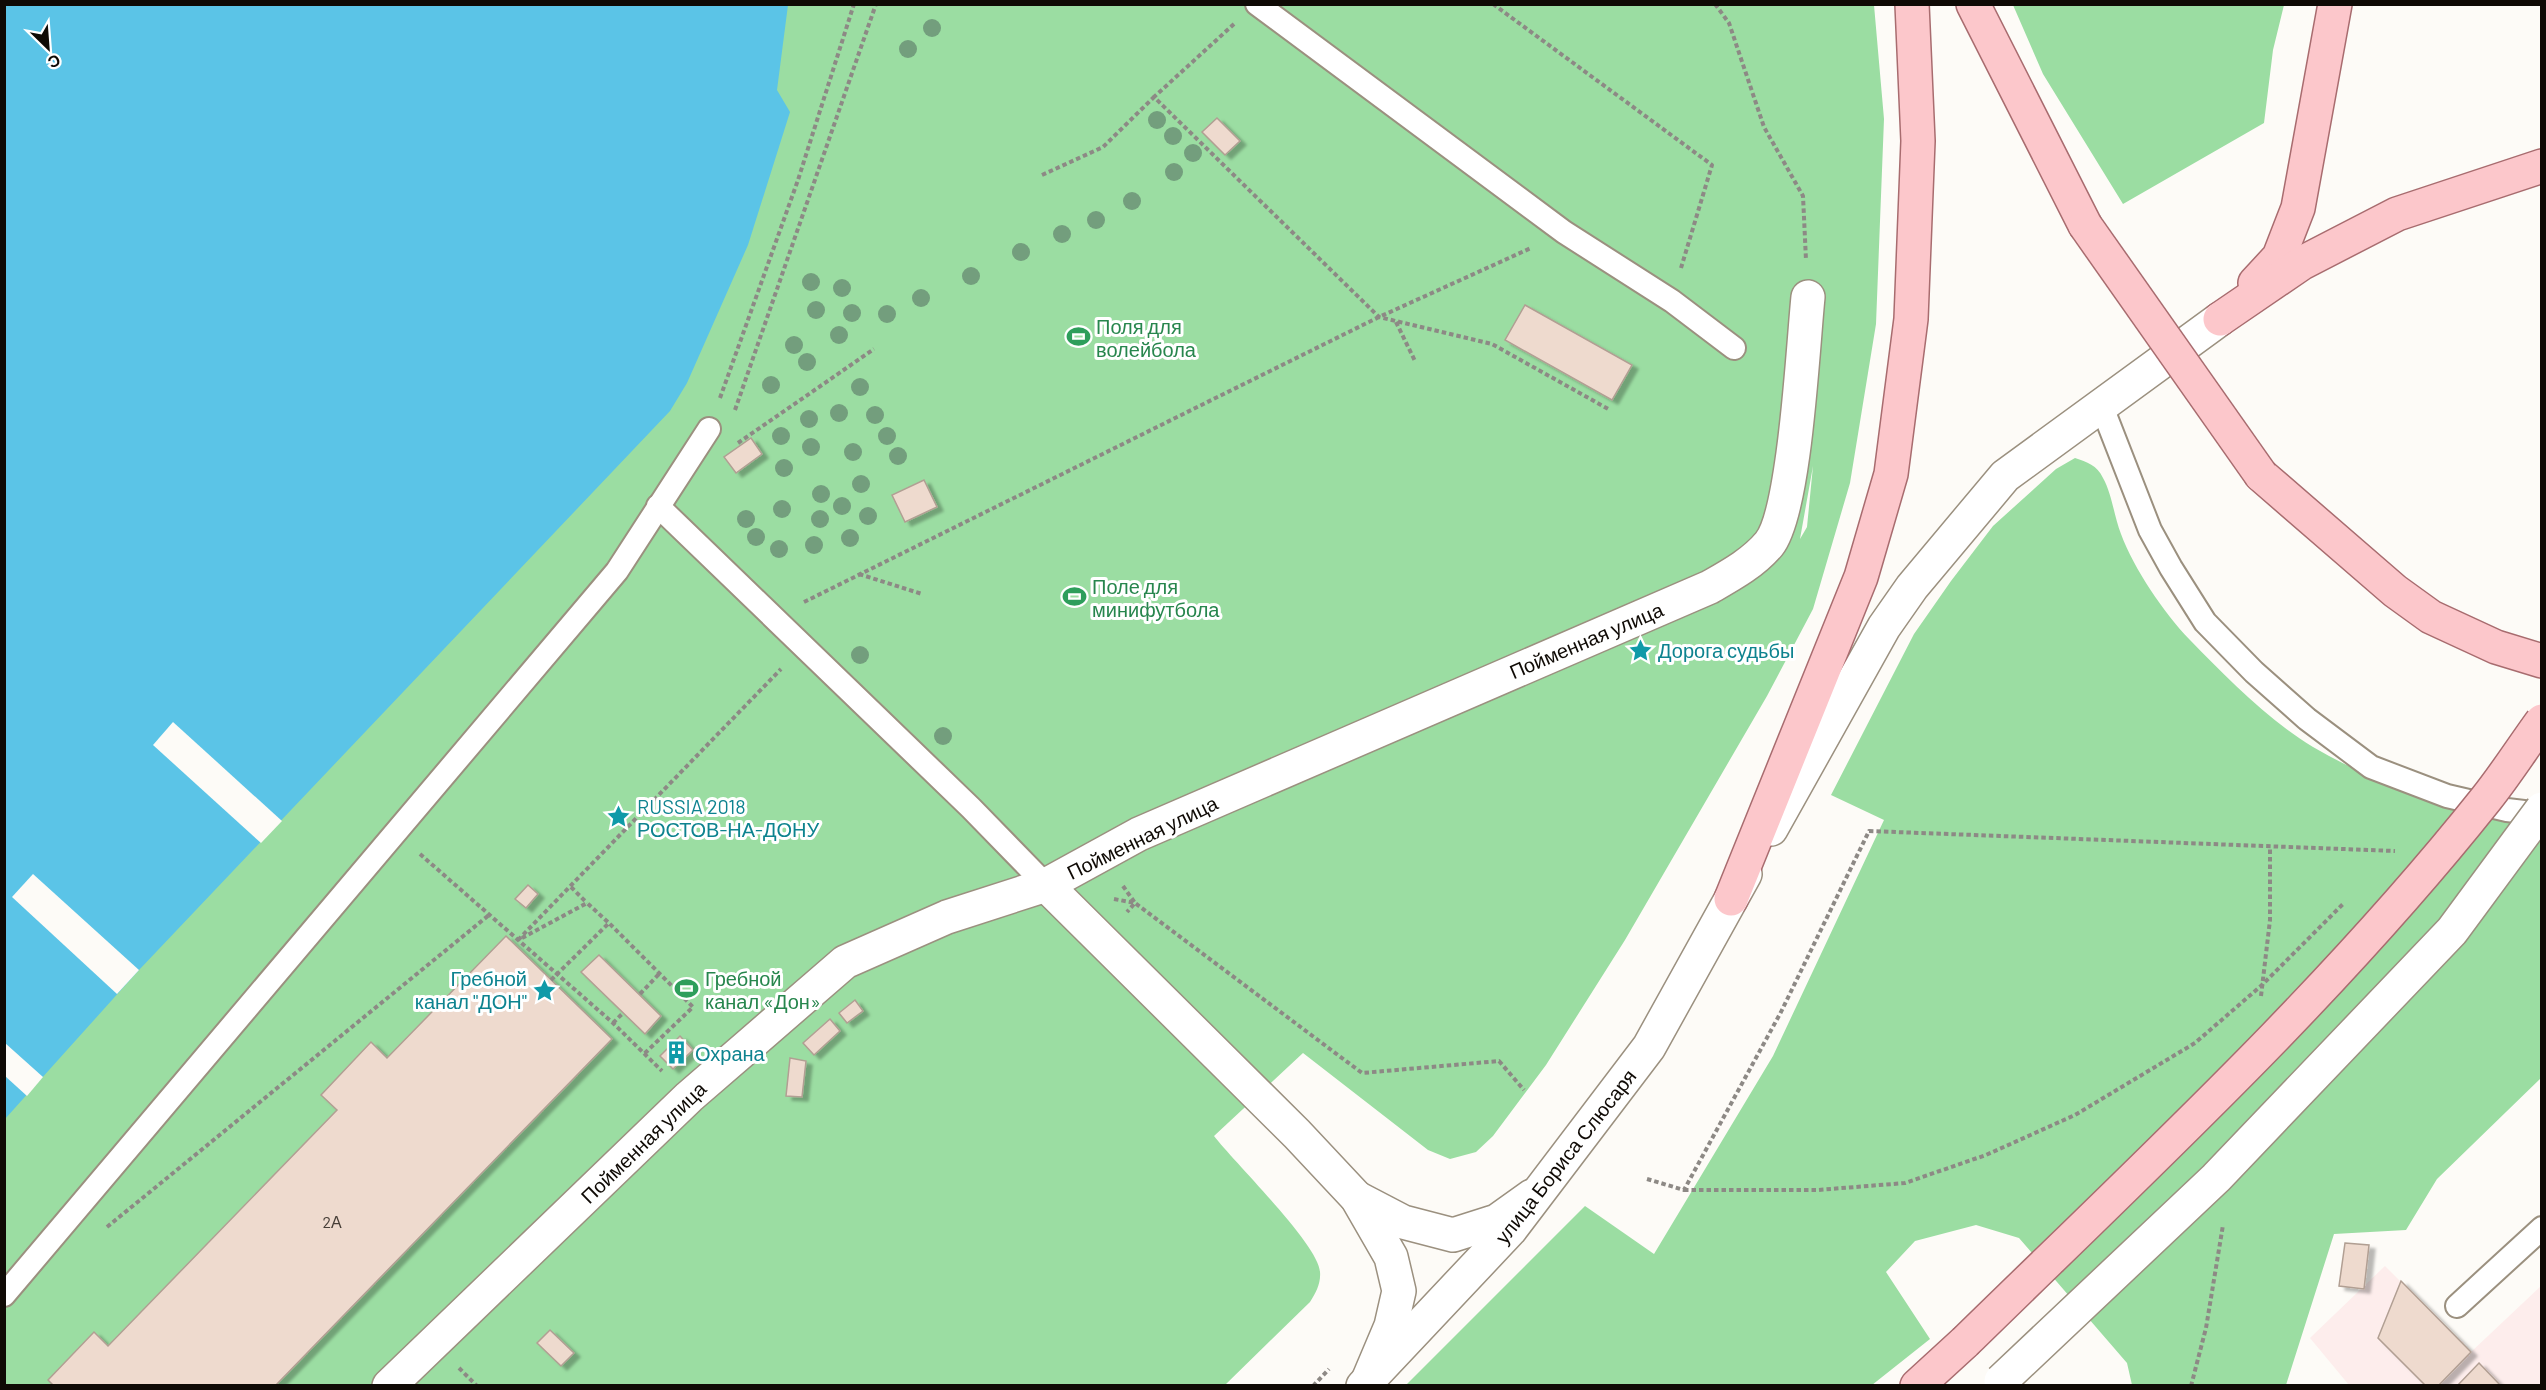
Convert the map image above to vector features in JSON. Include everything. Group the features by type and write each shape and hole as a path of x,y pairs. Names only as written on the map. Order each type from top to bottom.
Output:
{"main road":[{"path":"1731,899 1861,577 1891,474 1911,319 1918,141 1912,4"},
{"path":"1973,4 2085,225 2261,476 2395,591 2431,617 2496,647 2541,661"},
{"path":"2220,320 2279,257 2298,208 2335,4"},
{"path":"2220,320 2302,263 2397,214 2541,166"},
{"path":"1917,1386 2166,1146 2351,957 2487,798 2541,721"}],"street":[{"name":"Пойменная улица","path":"389,1386 689,1097 845,962 947,917 1046,885 1139,834 1710,587 1746,566 1770,543 1786,501 1808,297"},
{"path":"2102,407 2220,320"},
{"name":"улица Бориса Слюсаря","path":"1365,1383 1510,1230 1649,1047 1884,627 1912,587 2005,476 2102,407"},
{"path":"1998,1383 2216,1178 2452,931 2541,809"},
{"path":"1046,885 1298,1134 1357,1198 1391,1257 1399,1291 1391,1326 1365,1383"},
{"path":"1357,1198 1403,1222 1453,1235 1497,1221 1544,1187"}],"lane":[{"path":"1257,4 1564,232 1672,301 1734,348"},
{"path":"2102,407 2150,530 2171,568 2205,622 2254,672 2307,718 2371,767 2447,796 2507,810 2541,814"},
{"path":"4,1295 616,571 709,429"},
{"path":"658,506 971,808 1046,885"},
{"path":"2457,1306 2541,1228"}],"path":[{"path":"709,429 798,180 854,4"},
{"path":"732,419 876,4"},
{"path":"1493,4 1712,165 1672,301"},
{"path":"1715,4 1729,23 1764,127 1803,196 1808,297"},
{"path":"1042,176 1104,147 1154,97 1238,20"},
{"path":"1154,97 1379,317 1492,344 1610,410"},
{"path":"773,618 1379,317 1564,232"},
{"path":"1396,321 1415,361"},
{"path":"732,448 874,349"},
{"path":"859,574 922,594"},
{"path":"518,940 803,647"},
{"path":"1684,1190 1781,1012 1869,831 2397,851 2389,859"},
{"path":"394,832 613,1023 689,1097"},
{"path":"571,887 693,1007 644,1054"},
{"path":"1113,899 1135,903 1362,1073 1499,1061 1524,1090"},
{"path":"1647,1179 1684,1190 1818,1190 1905,1183 1986,1155 2075,1115 2195,1042 2262,985 2347,900"},
{"path":"518,940 588,903"},
{"path":"105,1228 489,915"},
{"path":"551,980 609,923"},
{"path":"640,994 659,974"},
{"path":"613,1023 623,1012"},
{"path":"1312,1386 1332,1366"}],"shaded area":[{"path":"2385,1266 2471,1352 2541,1286 2541,1385 2349,1385 2310,1338"}],"green space":[{"name":"Гребной канал «Дон»","path":"4,5 1874,5 1884,119 1876,324 1850,483 1813,609 1767,696 1625,940 1546,1065 1493,1136 1476,1152 1450,1159 1428,1150 1303,1053 1214,1136 1306,1243 1316,1259 1320,1272 1318,1288 1310,1302 1225,1385 5,1385","holes":["1813,466 1807,527 1800,539"]},
{"path":"2013,5 2284,5 2273,50 2264,123 2123,204 2043,74"},
{"path":"2075,458 2091,465 2101,474 2109,491 2127,547 2142,576 2170,617 2233,683 2280,724 2313,747 2368,775 2424,797 2541,832 2541,1078 2437,1179 2406,1230 2334,1234 2286,1385 2132,1385 2127,1363 2019,1238 1976,1225 1915,1241 1886,1272 1930,1339 1872,1385 1405,1386 1585,1206 1654,1254 1773,1056 1884,820 1831,795 1914,634 1993,526 2056,469"}],"water":[{"path":"5,5 788,5 777,90 790,112 748,245 687,383 670,411 139,970 5,1119"}],"pier":[{"path":"173,722 282,821 261,843 153,745"},
{"path":"33,874 139,970 117,994 12,897"},
{"path":"5,1043 43,1077 27,1096 5,1076"}],"building":[{"path":"1217,118 1240,141 1225,155 1202,132"},
{"path":"1525,305 1632,365 1612,400 1505,340"},
{"path":"751,438 762,454 736,473 724,457"},
{"path":"924,480 937,507 905,522 892,495"},
{"path":"528,885 538,894 526,908 515,899"},
{"path":"506,936 612,1039 275,1386 54,1386 48,1380 94,1332 108,1346 337,1110 321,1095 371,1042 387,1058"},
{"path":"599,955 661,1016 645,1034 581,972"},
{"path":"855,1000 863,1011 847,1023 839,1013"},
{"path":"830,1019 840,1031 814,1055 803,1043"},
{"name":"Охрана","path":"680,1036 693,1050 673,1069 660,1056"},
{"path":"790,1058 806,1061 802,1097 786,1096"},
{"path":"2345,1243 2369,1245 2364,1289 2339,1286"},
{"path":"2401,1281 2471,1352 2438,1386 2426,1386 2378,1338"},
{"path":"550,1330 574,1353 561,1366 537,1343"},
{"path":"2479,1363 2501,1386 2457,1386"}],"place":[{"name":"Поля для волейбола","path":"1078,337"},
{"name":"Поле для минифутбола","path":"1074,597"},
{"name":"Дорога судьбы","path":"1640,650"},
{"name":"RUSSIA 2018 РОСТОВ-НА-ДОНУ","path":"619,817"},
{"name":"Гребной канал «Дон»","path":"687,989"},
{"name":"Гребной канал \"ДОН\"","path":"545,990"},
{"name":"Охрана","path":"677,1053"}]}
